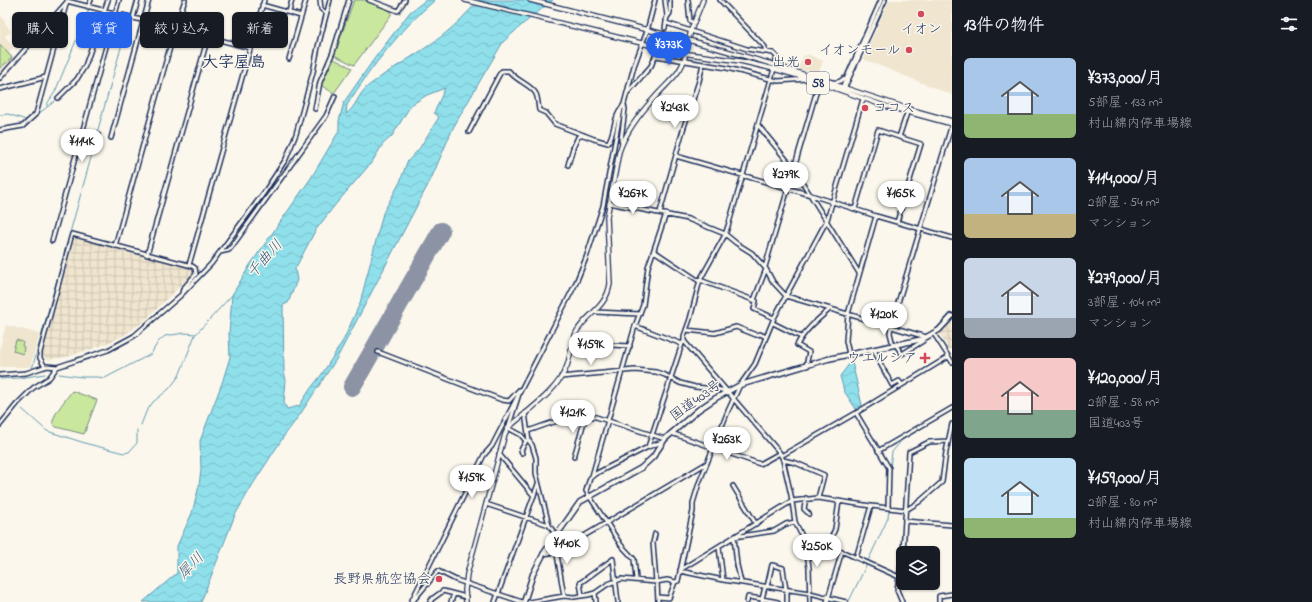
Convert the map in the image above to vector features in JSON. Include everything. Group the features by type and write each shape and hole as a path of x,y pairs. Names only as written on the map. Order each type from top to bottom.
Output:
{"highway":[{"name":"国道403号","path":"523,602 533,574 543,554 580,502 641,468 653,457 664,440 671,433 698,410 726,391 849,354 925,338 934,334 946,324 952,316"}],"main road":[{"name":"58","path":"465,0 682,53 774,67"},
{"name":"58","path":"530,0 692,41 908,109 952,120"},
{"path":"687,48 691,30 703,0"},
{"path":"466,602 466,583 505,434 508,428 541,400 561,377 567,366 576,332 606,298 610,284 607,217 619,152 622,143 633,124 656,95 678,74 684,59"},
{"name":"58","path":"808,78 819,83 843,89 863,99 907,113 952,124"}],"street":[{"path":"88,7 91,0"},
{"path":"58,98 77,79 85,66 108,0"},
{"path":"116,12 119,0"},
{"path":"138,0 132,18 140,20"},
{"path":"146,12 149,0"},
{"path":"181,12 185,0"},
{"path":"260,12 264,0"},
{"path":"289,12 292,0"},
{"path":"289,59 306,0"},
{"path":"320,0 321,9 326,13"},
{"path":"0,375 26,373 45,367 57,367 121,344 134,336 181,295 211,264 265,191 286,159 296,134 330,0"},
{"path":"315,109 320,82 333,52 349,0"},
{"path":"369,0 398,11 405,0"},
{"path":"622,143 621,140 625,109 624,105 634,66 655,0"},
{"path":"665,0 665,28"},
{"path":"666,21 670,13 670,0"},
{"path":"688,0 690,21 694,23"},
{"path":"721,0 764,47 765,52"},
{"path":"843,89 846,76 882,0"},
{"path":"843,89 885,0"},
{"path":"68,1 108,12"},
{"path":"0,130 23,126 36,114 68,1"},
{"path":"0,78 68,1"},
{"path":"262,5 302,16"},
{"path":"648,448 670,378 683,343 699,281 725,234 776,61 776,56 773,53 747,49 666,21"},
{"path":"110,138 140,35"},
{"path":"52,241 106,48"},
{"path":"115,246 170,48"},
{"path":"147,255 205,48"},
{"path":"190,265 251,48"},
{"path":"627,93 651,66 657,54 727,68 784,82 808,78 837,83 842,81 846,76"},
{"path":"660,212 699,81 702,64"},
{"path":"469,132 502,71 509,72 513,78 534,90 537,95 539,110 546,113 555,124 608,142 611,138 617,113 624,105"},
{"path":"0,90 46,77"},
{"path":"774,318 754,308 756,301 754,300 765,268 819,83"},
{"path":"220,252 228,250 233,245 326,116 336,96"},
{"path":"658,598 669,598 675,582 678,580 693,511 693,503 712,449 733,400 740,386 755,364 774,318 827,220 863,99"},
{"path":"412,602 484,455 492,446 520,389 575,285 603,206 621,109"},
{"path":"899,137 907,113"},
{"path":"609,203 660,212 696,221 725,234 752,253 765,268 773,282 786,296 891,326 925,338 923,341 902,354 895,345 890,333 891,326 952,124"},
{"path":"758,125 794,168 859,273"},
{"path":"855,209 878,130 921,144 897,222"},
{"path":"568,165 578,137 586,135"},
{"path":"676,156 833,201 876,216 952,238"},
{"path":"636,579 634,559 624,549 586,491 592,476 635,326 643,305 646,272 666,214"},
{"path":"849,354 846,341 848,314 876,216"},
{"path":"45,367 40,358 40,352 72,234 147,255 190,265 195,268 196,274 183,289 181,295"},
{"path":"654,251 699,281 754,300"},
{"path":"806,366 809,352 797,345 801,337 812,324 830,309"},
{"path":"595,312 640,314"},
{"path":"773,323 801,337"},
{"path":"635,326 683,343 781,456 792,501 795,522 806,544 809,568 810,602"},
{"path":"686,330 715,333 736,327 756,335 760,334 766,337"},
{"path":"934,334 952,362"},
{"path":"571,349 591,344 630,346"},
{"path":"874,349 892,385 899,381 902,385"},
{"path":"378,352 502,400 509,401 520,389"},
{"path":"671,433 712,449 760,464 781,456 856,413 948,357"},
{"path":"0,425 17,404 33,388 49,378 57,367"},
{"path":"561,377 635,370 656,372 676,382 695,387 726,391"},
{"path":"520,389 508,428 521,435 526,441 521,450 522,453"},
{"path":"878,451 952,408"},
{"path":"525,413 529,441 532,445 536,458 536,473 549,525 553,531 564,596"},
{"path":"856,413 889,468 888,507"},
{"path":"574,457 586,415"},
{"path":"528,431 586,415 664,440"},
{"path":"680,570 792,501 801,501 806,498 818,498 906,510 919,502 942,482 952,424"},
{"path":"592,476 664,440"},
{"path":"903,546 909,452 929,442 948,441"},
{"path":"499,454 534,496"},
{"path":"781,456 824,475 818,498"},
{"path":"543,554 557,552 707,463"},
{"path":"495,602 539,483"},
{"path":"733,486 756,524"},
{"path":"806,498 804,509 809,514"},
{"path":"828,545 835,529 839,501"},
{"path":"486,504 526,516 549,525"},
{"path":"856,558 871,506"},
{"path":"905,521 952,525"},
{"path":"734,537 774,531 786,524 795,522"},
{"path":"655,534 654,543 658,602"},
{"path":"734,537 737,565 741,582"},
{"path":"806,544 817,540 896,576"},
{"path":"719,547 723,580"},
{"path":"827,602 842,551"},
{"path":"582,595 580,583 613,559 618,602"},
{"path":"762,601 772,565 783,568 787,590 787,602"},
{"path":"412,602 438,570 466,583 523,602"},
{"path":"680,570 723,580 810,593 846,602"},
{"path":"529,602 564,596 574,597 595,593 615,580 621,579 636,579 657,582 667,580 675,582"},
{"path":"897,590 902,602"},
{"path":"430,602 443,591 466,597"},
{"path":"595,593 596,602"},
{"path":"451,602 454,594"},
{"path":"940,602 939,596 952,594"},
{"path":"747,602 748,597 762,601 778,602"}],"shaded area":[{"name":"イオンモール","path":"889,0 952,0 952,95 863,59"},
{"path":"0,14 11,32 5,36 13,48 9,53 14,57 0,73"},
{"path":"807,54 823,61 818,75 798,68 804,55 806,56"},
{"path":"73,236 191,267 194,270 194,273 143,322 123,336 103,345 70,356 48,360 44,357 42,349"},
{"path":"952,320 952,349 948,349 940,334"},
{"path":"6,325 40,334 30,367 0,367 0,347"}],"green space":[{"path":"354,0 364,0 391,10 391,15 354,65 334,55"},
{"path":"0,44 12,58 0,68"},
{"path":"334,59 352,68 334,93 320,85"},
{"path":"16,340 23,342 23,354 13,351"},
{"path":"72,391 97,400 84,434 56,427 53,424 58,410"}],"water":[{"path":"426,0 435,0 398,36 387,49 366,76 347,105 346,114 368,86 442,36 479,0 553,0 503,42 484,74 453,128 431,179 337,358 284,436 235,515 201,602 143,602 177,573 177,546 192,513 199,486 201,469 200,441 222,383 230,357 229,334 232,295 250,265 311,178 339,131 339,121 344,102 374,59 410,12","holes":["445,88 434,113 439,117 419,149 407,162 400,182 383,213 360,303 344,339 322,374 299,406 287,409 284,403 286,380 284,372 283,305 288,303 297,280 295,269 315,231 372,162 383,144 392,136 411,105 427,95"]},
{"path":"852,362 862,405 856,409 844,391 840,376"}],"pier":[{"path":"475,1 536,16 532,19 472,5"}],"waterway":[{"path":"132,12 135,0"},
{"path":"47,106 55,92 89,9"},
{"path":"97,133 121,48"},
{"path":"60,97 75,85 83,72"},
{"path":"38,114 55,101"},
{"path":"0,115 8,114 26,120"},
{"path":"32,369 97,136"},
{"path":"196,246 207,208"},
{"path":"59,374 105,378 151,354 158,342 165,336 184,333 196,334 233,294"},
{"path":"141,425 146,412 153,402 169,389 179,376 195,335"},
{"path":"0,379 45,374"},
{"path":"22,409 47,431 88,444 124,453 129,452 137,443 137,430"},
{"path":"890,467 892,452 902,440 952,410"},
{"path":"890,496 890,506"},
{"path":"868,561 888,518 889,509"},
{"path":"849,601 867,564"}],"runway":[{"path":"352,387 441,231"}],"tunnel":[{"path":"657,52 665,28"}],"place":[{"name":"イオン","path":"921,14"},
{"name":"イオンモール","path":"909,50"},
{"name":"出光","path":"808,62"},
{"name":"ココス","path":"865,108"},
{"name":"ウエルシア","path":"925,358"},
{"name":"長野県航空協会","path":"439,579"}],"district":[{"name":"大字屋島","path":"234,63"}],"water label":[{"name":"千曲川","path":"265,259"},
{"name":"犀川","path":"191,566"}]}
